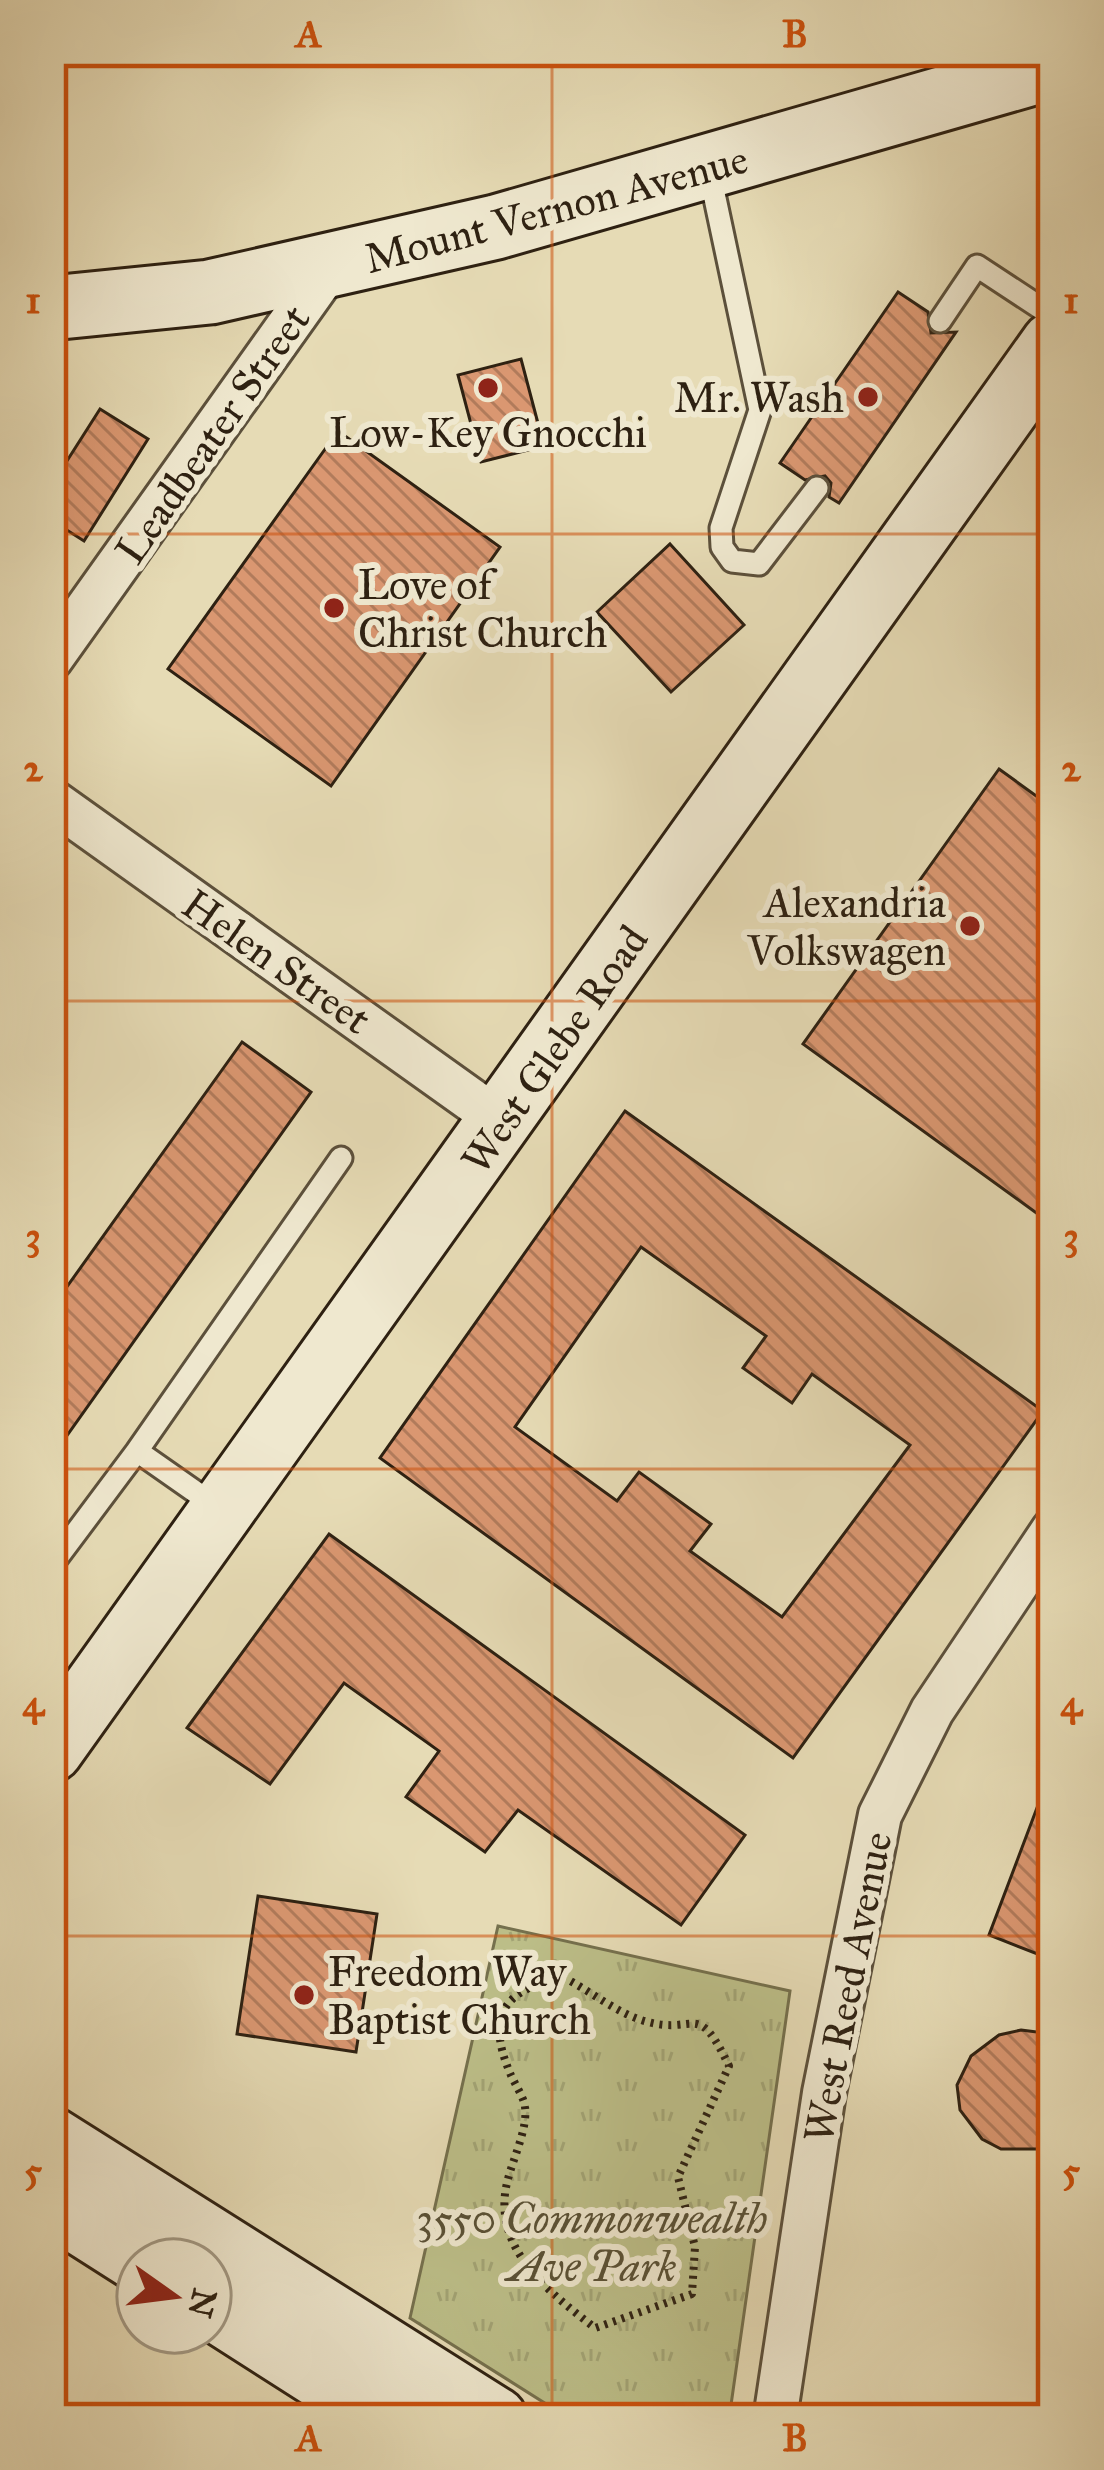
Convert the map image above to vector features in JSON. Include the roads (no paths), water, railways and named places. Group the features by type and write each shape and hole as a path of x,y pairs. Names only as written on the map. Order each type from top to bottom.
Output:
{"main road":[{"name":"Mount Vernon Avenue","path":"51,308 211,292 330,267 709,170 1053,67"},
{"name":"West Glebe Road","path":"51,1750 1053,344"},
{"path":"51,2139 495,2419"},
{"path":"51,2204 114,2244"},
{"path":"234,2321 387,2419"}],"street":[{"name":"Leadbeater Street","path":"51,659 330,267"},
{"name":"Helen Street","path":"51,800 502,1122"},
{"name":"West Reed Avenue","path":"775,2419 831,2053 880,1814 932,1711 1053,1530"}],"lane":[{"path":"709,170 760,410 721,528 722,547 732,561 759,564 817,488"},
{"path":"940,321 976,266 1053,316"},
{"path":"51,1567 341,1158"},
{"path":"137,1451 223,1510"}],"place":[{"name":"Low-Key Gnocchi","path":"488,388"},
{"name":"Mr. Wash","path":"868,397"},
{"name":"Love of Christ Church","path":"334,608"},
{"name":"Alexandria Volkswagen","path":"970,926"},
{"name":"Freedom Way Baptist Church","path":"304,1995"}],"park label":[{"name":"3550 Commonwealth Ave Park","path":"592,2242"}]}
